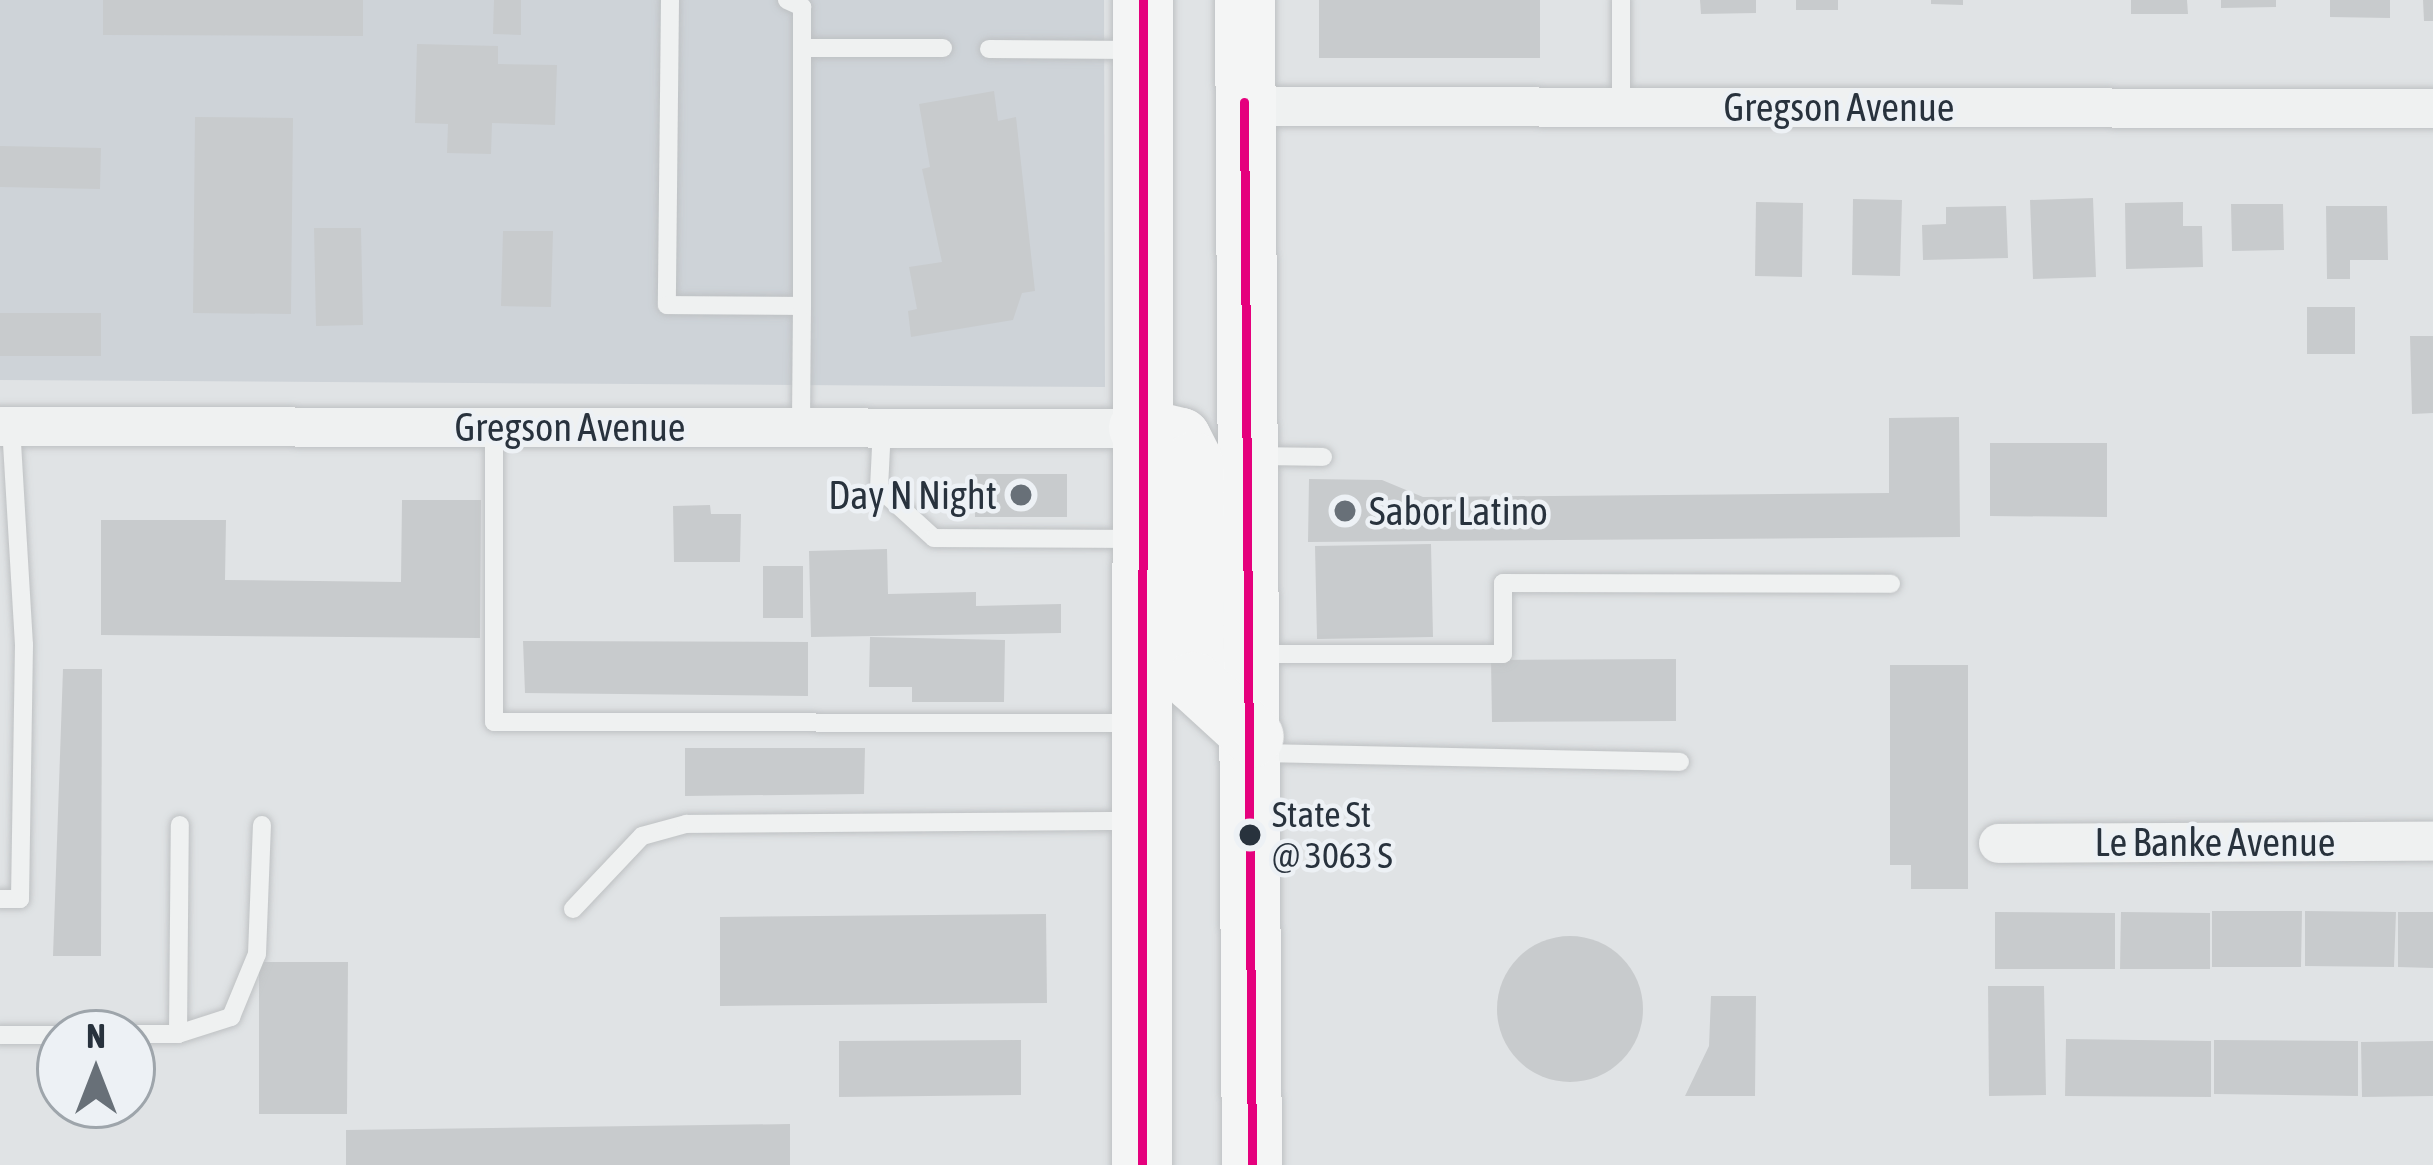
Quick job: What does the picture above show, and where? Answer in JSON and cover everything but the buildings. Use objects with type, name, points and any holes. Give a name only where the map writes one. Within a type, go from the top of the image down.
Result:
[{"type":"main road","points":[[1245,0],[1254,745],[1252,1165]]},
{"type":"main road","points":[[1142,25],[1142,1165]]},
{"type":"main road","points":[[1139,428],[1181,438],[1193,462],[1194,682],[1254,745]]},
{"type":"street","name":"Gregson Avenue","points":[[1244,106],[2433,108]]},
{"type":"street","name":"Gregson Avenue","points":[[6,426],[1139,428]]},
{"type":"street","name":"Le Banke Avenue","points":[[1998,843],[2433,841]]},
{"type":"lane","points":[[670,0],[667,305],[802,306]]},
{"type":"lane","points":[[787,0],[802,8],[801,427]]},
{"type":"lane","points":[[1621,0],[1621,106]]},
{"type":"lane","points":[[989,49],[1142,25]]},
{"type":"lane","points":[[802,48],[943,48]]},
{"type":"lane","points":[[0,898],[20,899],[25,645],[6,426]]},
{"type":"lane","points":[[494,427],[494,722],[1144,723]]},
{"type":"lane","points":[[882,427],[879,488],[934,538],[1144,538]]},
{"type":"lane","points":[[1249,456],[1323,457]]},
{"type":"lane","points":[[1252,654],[1503,654],[1503,583],[1891,584]]},
{"type":"lane","points":[[1254,745],[1680,762]]},
{"type":"lane","points":[[573,909],[642,836],[686,824],[1144,821]]},
{"type":"lane","points":[[178,1034],[180,825]]},
{"type":"lane","points":[[156,1034],[178,1034],[231,1017],[257,954],[262,825]]},
{"type":"lane","points":[[0,1035],[36,1035]]},
{"type":"shaded area","points":[[0,0],[1104,0],[1105,387],[0,380]]},
{"type":"transit line","points":[[1142,1165],[1143,0]]},
{"type":"transit line","points":[[1244,102],[1252,1165]]},
{"type":"place","name":"Day N Night","points":[[1021,495]]},
{"type":"place","name":"Sabor Latino","points":[[1345,511]]},
{"type":"place","name":"State St @ 3063 S","points":[[1250,835]]}]
